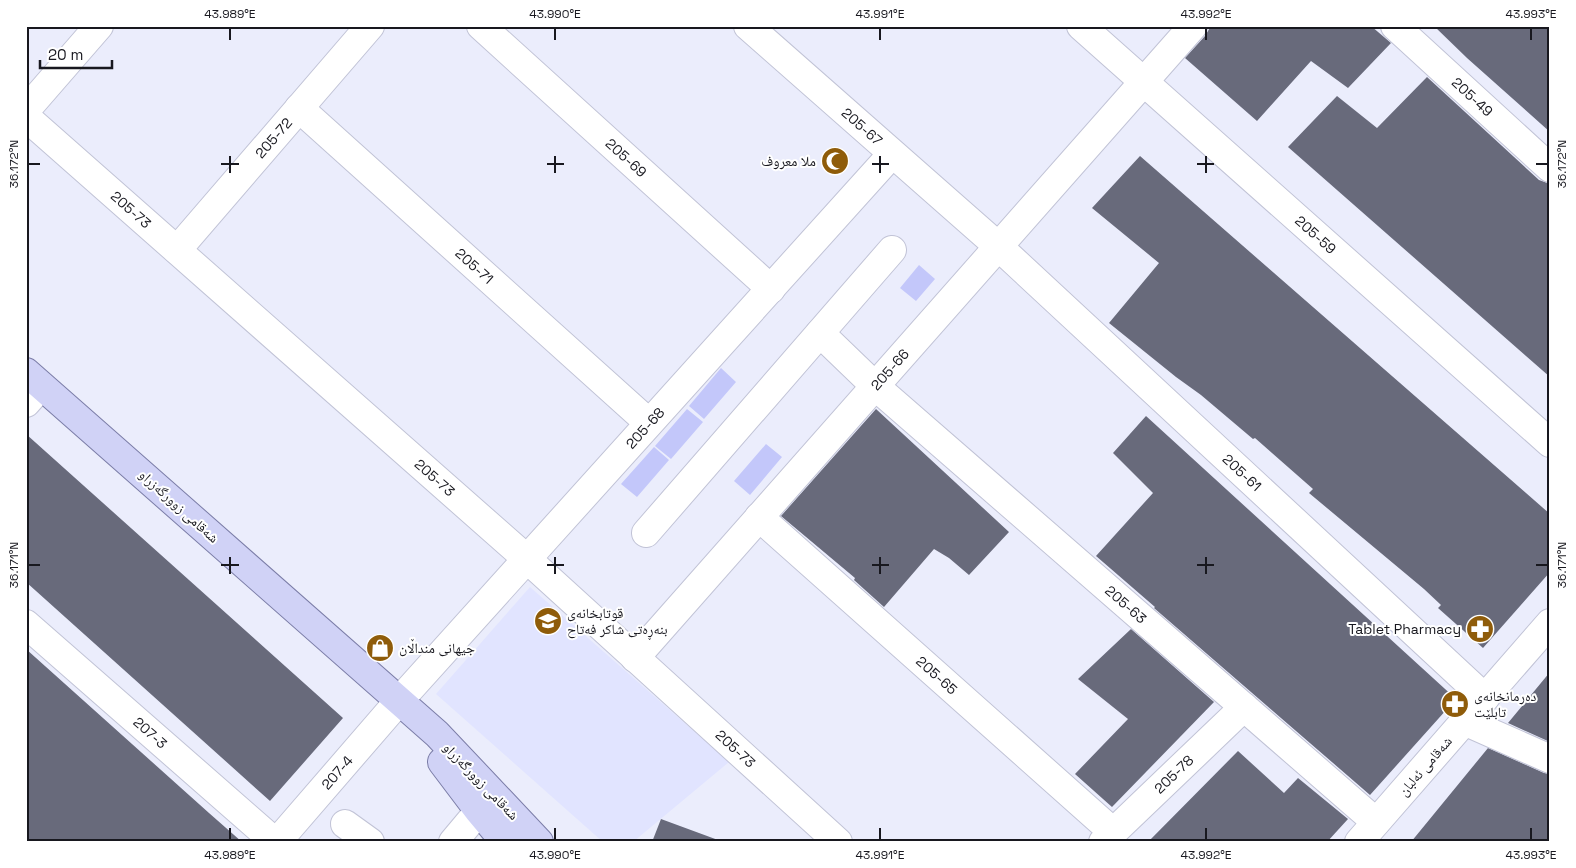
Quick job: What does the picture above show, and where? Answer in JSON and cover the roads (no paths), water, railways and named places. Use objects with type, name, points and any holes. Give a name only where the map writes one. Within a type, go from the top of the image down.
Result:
[{"type":"main road","name":"شەقامی زوورگەزراو","points":[[31,387],[154,484],[398,702],[437,734],[539,842]]},
{"type":"main road","name":"شەقامی زوورگەزراو","points":[[398,702],[479,812],[505,842]]},
{"type":"street","points":[[26,110],[99,26]]},
{"type":"street","name":"205-72","points":[[177,250],[370,26]]},
{"type":"street","name":"205-69","points":[[481,26],[771,289]]},
{"type":"street","name":"205-67","points":[[748,26],[999,247]]},
{"type":"street","name":"205-59","points":[[1082,26],[1550,443]]},
{"type":"street","name":"205-66","points":[[635,658],[1193,26]]},
{"type":"street","name":"205-49","points":[[1395,26],[1550,168]]},
{"type":"street","name":"205-71","points":[[300,108],[649,423]]},
{"type":"street","name":"205-73","points":[[26,118],[527,559],[838,842]]},
{"type":"street","name":"205-68","points":[[398,702],[892,154]]},
{"type":"street","name":"205-61","points":[[999,247],[1485,698]]},
{"type":"street","points":[[646,533],[892,250]]},
{"type":"street","name":"205-63","points":[[820,334],[875,386],[1244,707],[1368,832]]},
{"type":"street","name":"205-65","points":[[759,517],[1108,837]]},
{"type":"street","name":"207-3","points":[[26,624],[276,842]]},
{"type":"street","name":"شەقامی ئەلبان","points":[[1368,832],[1550,624]]},
{"type":"street","name":"207-4","points":[[276,842],[398,702]]},
{"type":"street","name":"205-78","points":[[1108,837],[1244,707]]},
{"type":"street","points":[[1464,721],[1550,759]]},
{"type":"street","points":[[453,842],[479,812]]},
{"type":"street","points":[[345,824],[370,842]]},
{"type":"place","name":"ملا معروف","points":[[835,161]]},
{"type":"place","name":"قوتابخانەی بنەڕەتی شاكر فەتاح","points":[[548,621]]},
{"type":"place","name":"Tablet Pharmacy","points":[[1480,629]]},
{"type":"place","name":"جیهانی منداڵان","points":[[380,648]]},
{"type":"place","name":"دەرمانخانەی تابلێت","points":[[1455,704]]}]
